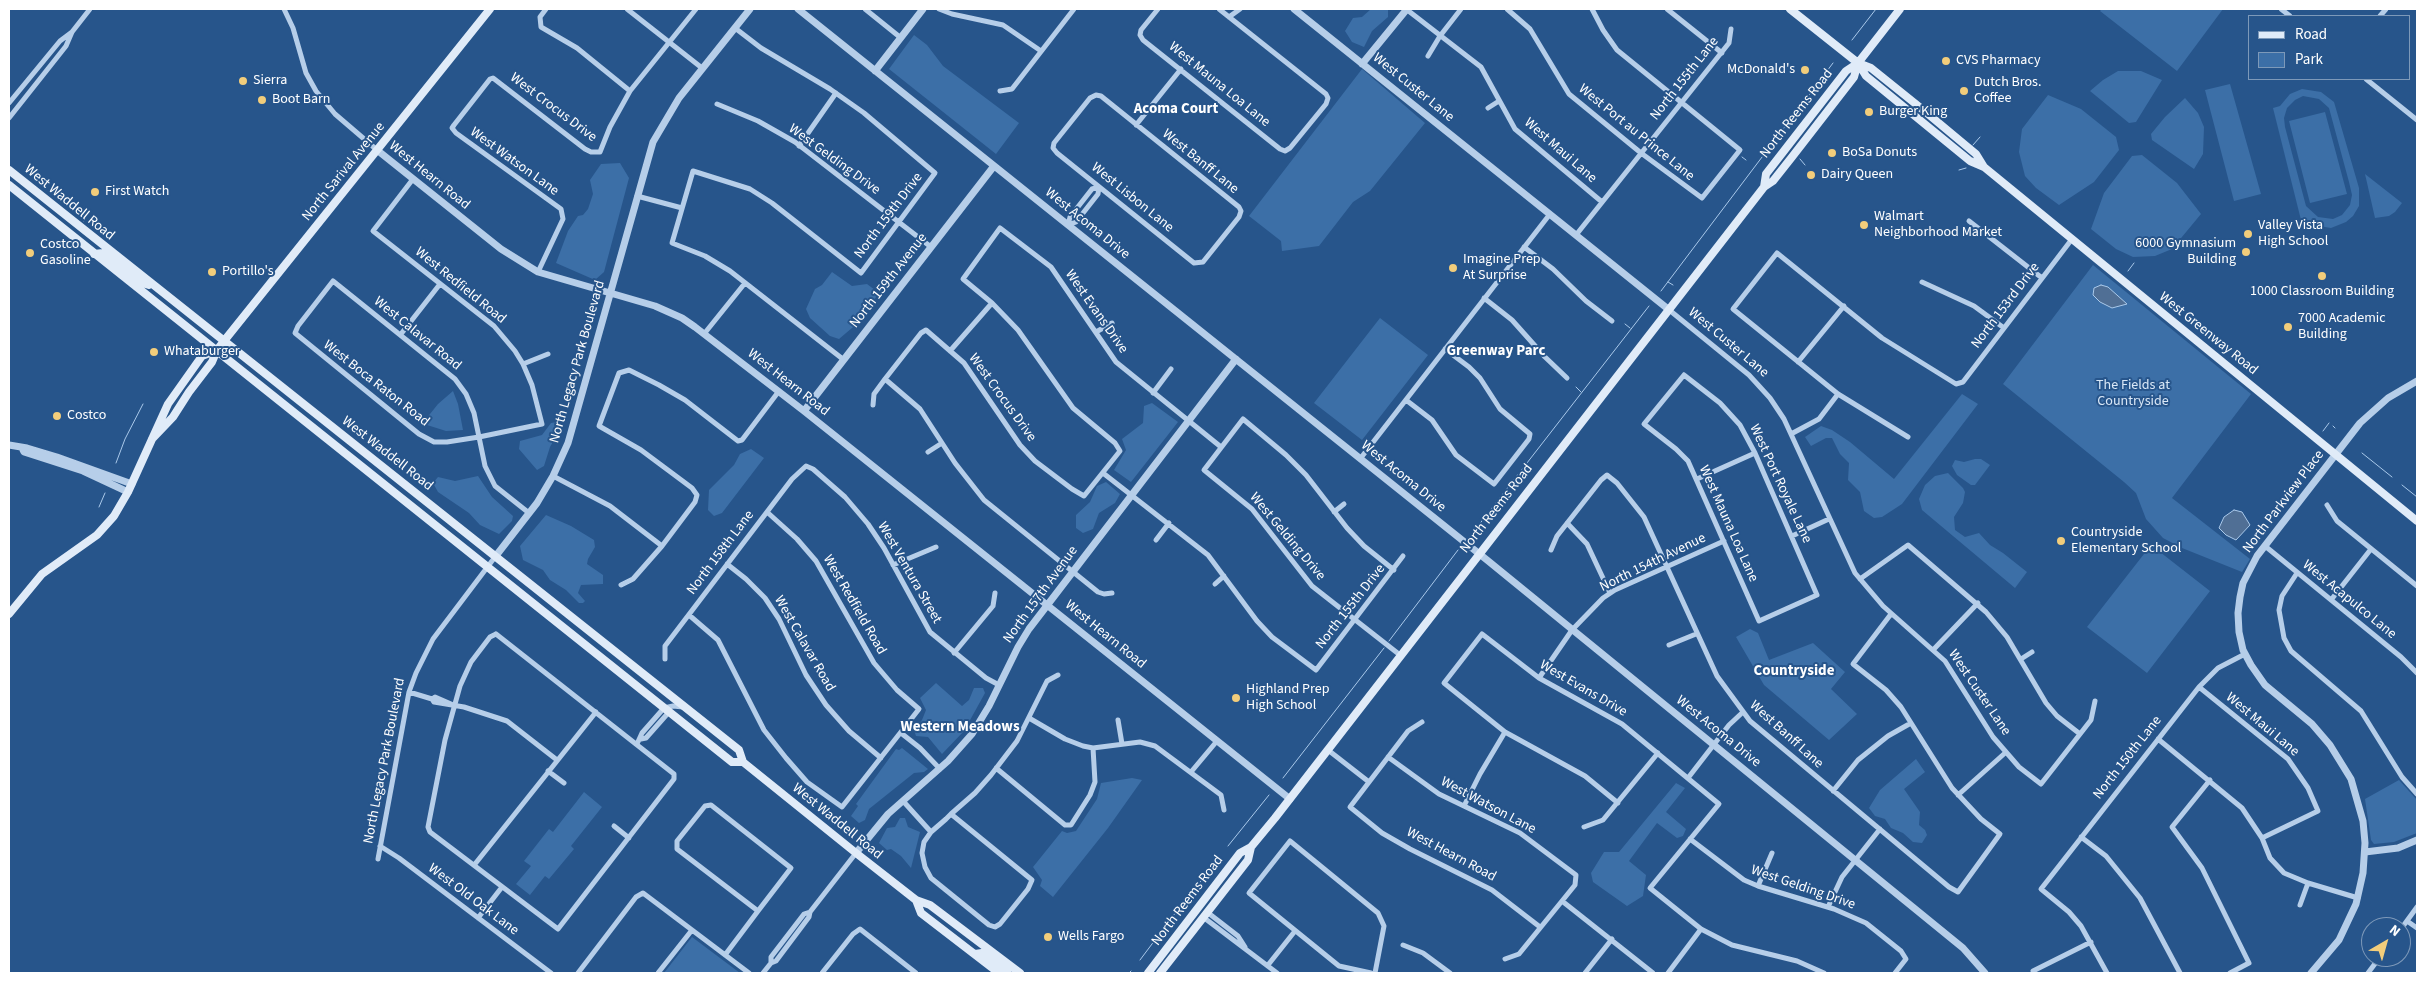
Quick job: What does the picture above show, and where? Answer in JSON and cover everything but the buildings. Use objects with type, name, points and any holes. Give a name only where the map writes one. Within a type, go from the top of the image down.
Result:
[{"type":"main road","name":"North Sarival Avenue","points":[[9,614],[42,574],[58,560],[97,535],[114,516],[132,484],[159,419],[178,388],[202,356],[217,350],[490,9]]},
{"type":"main road","name":"West Greenway Road","points":[[1790,9],[1858,63],[1866,76],[1970,161],[1984,166],[2417,521]]},
{"type":"main road","name":"North Reems Road","points":[[1160,973],[1248,860],[1251,848],[1400,655],[1668,309],[1854,77],[1858,63],[1900,9]]},
{"type":"main road","name":"West Waddell Road","points":[[9,170],[738,750],[743,762],[856,853],[916,900],[930,905],[1020,973]]},
{"type":"main road","name":"West Waddell Road","points":[[9,185],[732,762],[743,762]]},
{"type":"main road","points":[[94,254],[103,253],[140,282],[160,290]]},
{"type":"main road","name":"North Reems Road","points":[[1148,973],[1240,853],[1251,848]]},
{"type":"main road","name":"West Waddell Road","points":[[916,900],[920,913],[999,973]]},
{"type":"main road","points":[[975,954],[982,953],[1005,970],[1012,967]]},
{"type":"street","points":[[9,118],[66,46],[72,32],[90,9]]},
{"type":"street","name":"West Hearn Road","points":[[284,9],[293,28],[306,73],[316,91],[335,114],[501,249],[538,272],[662,309],[682,318],[804,411],[1290,799]]},
{"type":"street","points":[[546,9],[539,21],[541,27],[577,48],[630,91],[696,9]]},
{"type":"street","points":[[626,9],[702,68]]},
{"type":"street","name":"North Legacy Park Boulevard","points":[[378,859],[409,692],[423,655],[433,639],[529,514],[553,476],[574,426],[649,154],[661,126],[679,98],[750,9]]},
{"type":"street","name":"West Acoma Drive","points":[[798,9],[1479,554],[1967,952],[1985,973]]},
{"type":"street","points":[[865,9],[901,38]]},
{"type":"street","points":[[875,71],[923,9]]},
{"type":"street","points":[[939,9],[1003,26],[1042,51]]},
{"type":"street","points":[[1000,91],[1012,89],[1074,9]]},
{"type":"street","name":"West Mauna Loa Lane","points":[[1158,9],[1141,30],[1140,35],[1143,40],[1280,149],[1285,151],[1290,148],[1326,104],[1328,98],[1326,94],[1229,17]]},
{"type":"street","points":[[1219,9],[1229,17]]},
{"type":"street","points":[[1229,17],[1232,9]]},
{"type":"street","points":[[1229,17],[1240,9]]},
{"type":"street","name":"West Custer Lane","points":[[1294,9],[1750,375],[1770,398],[1791,434],[1851,567],[1891,614],[1934,649],[1955,675],[1993,738],[2005,753],[2041,784],[2080,734]]},
{"type":"street","points":[[1362,64],[1406,9]]},
{"type":"street","name":"West Maui Lane","points":[[1406,9],[1481,67],[1515,129],[1602,202]]},
{"type":"street","points":[[1428,56],[1440,36],[1461,9]]},
{"type":"street","name":"West Port au Prince Lane","points":[[1507,9],[1530,29],[1569,94],[1641,153],[1702,198],[1740,150],[1682,102]]},
{"type":"street","points":[[1592,9],[1603,30],[1617,50],[1682,102]]},
{"type":"street","points":[[1666,9],[1722,52]]},
{"type":"street","points":[[734,28],[761,48],[836,93],[800,146]]},
{"type":"street","name":"North 155th Lane","points":[[1576,235],[1729,43],[1731,29]]},
{"type":"street","points":[[9,103],[60,41],[72,32]]},
{"type":"street","points":[[1136,125],[1181,69]]},
{"type":"street","name":"West Crocus Drive","points":[[493,78],[591,152],[600,152],[610,127],[630,91]]},
{"type":"street","name":"West Watson Lane","points":[[493,78],[452,128],[456,133],[561,209],[563,219],[538,272]]},
{"type":"street","points":[[2367,80],[2417,120]]},
{"type":"street","name":"North 159th Drive","points":[[682,208],[694,171],[750,190],[772,203],[860,273],[936,173],[836,93]]},
{"type":"street","name":"West Banff Lane","points":[[1053,148],[1054,143],[1090,98],[1096,95],[1101,96],[1239,207],[1241,211],[1203,262],[1199,264]]},
{"type":"street","points":[[1488,108],[1499,100]]},
{"type":"street","name":"West Gelding Drive","points":[[716,104],[758,121],[800,146],[931,247]]},
{"type":"street","name":"West Lisbon Lane","points":[[1053,148],[1194,263],[1199,264]]},
{"type":"street","name":"North 159th Avenue","points":[[804,411],[994,166]]},
{"type":"street","name":"West Redfield Road","points":[[413,179],[373,231],[494,326],[515,351],[522,364],[532,385],[542,424],[479,437]]},
{"type":"street","points":[[1068,225],[1070,218],[1092,189],[1099,186]]},
{"type":"street","points":[[1068,225],[1076,222],[1098,194],[1099,186]]},
{"type":"street","points":[[637,196],[682,208],[672,243],[704,256],[744,283],[844,360]]},
{"type":"street","points":[[1084,200],[1090,204]]},
{"type":"street","points":[[1360,459],[1550,214]]},
{"type":"street","points":[[1969,221],[2042,278]]},
{"type":"street","name":"West Evans Drive","points":[[992,303],[963,279],[1000,228],[1050,267],[1116,362],[1221,447]]},
{"type":"street","name":"North 153rd Drive","points":[[1844,306],[1882,338],[1956,384],[1963,382],[2072,239]]},
{"type":"street","points":[[1524,247],[1553,269],[1586,301],[1612,321]]},
{"type":"street","points":[[1798,362],[1844,306],[1777,253],[1734,309],[1798,362],[1838,394],[1908,437]]},
{"type":"street","name":"West Boca Raton Road","points":[[333,281],[298,326],[295,333],[419,434],[434,442],[479,437]]},
{"type":"street","name":"West Calavar Road","points":[[333,281],[402,334],[455,379],[466,394],[471,407],[485,466],[496,486],[529,514]]},
{"type":"street","points":[[1922,282],[1974,306],[2004,328]]},
{"type":"street","points":[[704,334],[744,283]]},
{"type":"street","points":[[402,334],[440,284]]},
{"type":"street","points":[[1484,298],[1512,320],[1545,358],[1567,378]]},
{"type":"street","points":[[950,350],[992,303],[1018,330],[1073,408],[1115,443],[1120,451],[1103,473],[1208,555],[1224,576],[1215,584]]},
{"type":"street","points":[[1096,332],[1112,323]]},
{"type":"street","name":"West Crocus Drive","points":[[885,379],[921,333],[926,330],[964,363],[1020,445],[1035,461],[1084,496],[1103,473]]},
{"type":"street","points":[[1406,400],[1432,420],[1456,455],[1494,484],[1529,439],[1530,434],[1500,409],[1480,378],[1445,349]]},
{"type":"street","points":[[522,364],[548,354]]},
{"type":"street","name":"North 157th Avenue","points":[[763,973],[771,963],[771,957],[804,914],[810,912],[877,826],[940,769],[972,734],[1018,647],[1047,604],[1236,360]]},
{"type":"street","points":[[1153,393],[1171,369]]},
{"type":"street","points":[[621,585],[633,579],[662,546],[695,502],[697,495],[692,488],[641,450],[599,426],[619,373],[629,370],[659,385],[685,400],[738,441],[742,440],[779,392]]},
{"type":"street","name":"West Port Royale Lane","points":[[1644,424],[1684,375],[1733,416],[1755,453],[1817,595],[1759,621]]},
{"type":"street","points":[[873,405],[874,394],[885,379],[916,404],[984,500],[1098,592],[1104,594],[1112,593]]},
{"type":"street","name":"North Parkview Place","points":[[2311,973],[2339,940],[2358,898],[2365,852],[2363,821],[2351,779],[2338,756],[2312,724],[2265,685],[2245,654],[2238,623],[2240,596],[2250,568],[2336,454],[2374,409],[2397,392],[2417,381]]},
{"type":"street","points":[[1791,434],[1819,419],[1838,394]]},
{"type":"street","points":[[1221,447],[1243,419],[1286,455],[1306,476],[1364,546],[1394,570]]},
{"type":"street","name":"West Mauna Loa Lane","points":[[1644,424],[1682,455],[1697,479],[1759,621]]},
{"type":"street","points":[[928,452],[942,443]]},
{"type":"street","points":[[9,445],[57,457],[132,484]]},
{"type":"street","name":"West Gelding Drive","points":[[1221,447],[1204,470],[1252,509],[1312,586],[1400,655]]},
{"type":"street","points":[[22,448],[24,452],[83,471],[128,492]]},
{"type":"street","points":[[1697,479],[1755,453]]},
{"type":"street","name":"North 158th Lane","points":[[665,659],[665,646],[792,479],[806,466]]},
{"type":"street","name":"West Ventura Street","points":[[806,466],[813,469],[845,497],[868,524],[893,565],[922,622],[930,632],[986,678],[999,685]]},
{"type":"street","name":"West Banff Lane","points":[[1567,523],[1607,475],[1617,483],[1638,508],[1717,676],[1750,721],[1832,791],[1949,887],[1958,892],[2000,834],[1958,795]]},
{"type":"street","points":[[553,476],[610,506],[662,546]]},
{"type":"street","points":[[1334,512],[1344,504]]},
{"type":"street","points":[[2328,505],[2337,521],[2417,586]]},
{"type":"street","name":"West Redfield Road","points":[[767,512],[797,539],[816,561],[874,663],[897,690],[919,710],[901,733]]},
{"type":"street","points":[[1792,536],[1829,519]]},
{"type":"street","points":[[1551,550],[1567,523],[1587,544],[1610,594]]},
{"type":"street","points":[[1156,540],[1169,524]]},
{"type":"street","name":"North 154th Avenue","points":[[1538,678],[1572,630],[1593,606],[1610,594],[1724,541]]},
{"type":"street","points":[[1860,579],[1908,545],[1978,603],[2007,637],[2046,703],[2057,716],[2080,734],[2090,720],[2095,701]]},
{"type":"street","name":"West Acapulco Lane","points":[[2265,546],[2401,657],[2417,674]]},
{"type":"street","points":[[893,565],[936,547]]},
{"type":"street","points":[[2331,600],[2371,549]]},
{"type":"street","name":"North 155th Drive","points":[[1224,576],[1262,626],[1316,670],[1403,556]]},
{"type":"street","name":"West Calavar Road","points":[[727,564],[765,598],[780,619],[806,675],[826,705],[849,731],[881,758]]},
{"type":"street","points":[[2297,573],[2282,596],[2279,610],[2280,624],[2287,644],[2291,650],[2360,711],[2402,777],[2417,794]]},
{"type":"street","points":[[954,653],[993,606],[995,592]]},
{"type":"street","points":[[1934,649],[1978,603]]},
{"type":"street","points":[[1891,614],[1853,664],[1886,690],[1901,707],[1938,769],[1958,795],[2005,753]]},
{"type":"street","points":[[689,615],[718,640],[764,730],[786,758],[807,782],[842,807],[901,733],[920,748],[940,769]]},
{"type":"street","points":[[496,634],[596,712],[672,771],[675,777],[561,928],[558,928],[430,832],[428,827],[453,705],[471,662],[490,637],[496,634]]},
{"type":"street","name":"West Evans Drive","points":[[1505,732],[1444,683],[1482,634],[1538,678],[1622,724],[1719,804],[1690,839]]},
{"type":"street","points":[[1669,645],[1696,634]]},
{"type":"street","points":[[2021,659],[2032,652]]},
{"type":"street","name":"North 150th Lane","points":[[2091,942],[2069,912],[2041,889],[2199,687],[2218,668],[2245,654]]},
{"type":"street","points":[[951,814],[1032,880],[1028,889],[1000,924],[995,927],[989,925],[932,878],[925,867],[922,853],[924,842],[931,832],[951,814],[975,793],[996,768],[1017,741],[1048,681],[1058,676]]},
{"type":"street","name":"West Maui Lane","points":[[2199,687],[2288,759],[2308,788],[2318,811],[2262,838]]},
{"type":"street","points":[[409,692],[432,699],[435,697],[442,702],[507,721],[557,760]]},
{"type":"street","points":[[637,744],[642,733],[666,710],[673,706],[684,707]]},
{"type":"street","points":[[475,864],[596,712]]},
{"type":"street","points":[[1688,778],[1743,712]]},
{"type":"street","points":[[1029,718],[1065,739],[1093,748],[1148,743],[1168,754],[1221,795],[1224,810]]},
{"type":"street","points":[[1118,720],[1122,744]]},
{"type":"street","points":[[1328,750],[1369,782],[1408,731],[1422,722]]},
{"type":"street","points":[[1832,791],[1858,760],[1888,736],[1911,723]]},
{"type":"street","points":[[1464,806],[1480,774],[1505,732],[1585,776],[1618,802]]},
{"type":"street","points":[[2158,739],[2242,808],[2262,838],[2270,858],[2284,873],[2308,883],[2358,898]]},
{"type":"street","points":[[1191,772],[1216,741]]},
{"type":"street","points":[[996,768],[1065,825],[1071,825],[1090,795],[1095,782],[1093,748]]},
{"type":"street","points":[[1584,827],[1603,820],[1658,753]]},
{"type":"street","name":"West Watson Lane","points":[[1388,757],[1440,794],[1520,834],[1576,875],[1576,882],[1562,901]]},
{"type":"street","points":[[548,771],[564,783]]},
{"type":"street","points":[[2210,780],[2172,827],[2202,868],[2248,963],[2230,973]]},
{"type":"street","name":"West Hearn Road","points":[[1369,782],[1350,807],[1382,833],[1492,890],[1540,927]]},
{"type":"street","points":[[903,801],[931,832]]},
{"type":"street","points":[[725,955],[791,868],[711,805],[705,806],[677,841],[677,849],[758,911]]},
{"type":"street","points":[[614,826],[629,838]]},
{"type":"street","points":[[1828,907],[1838,882],[1880,829]]},
{"type":"street","points":[[2080,837],[2106,856],[2140,898],[2180,973]]},
{"type":"street","points":[[1690,839],[1650,888],[1701,929],[1732,944],[1797,962],[1824,973]]},
{"type":"street","name":"West Gelding Drive","points":[[1690,839],[1744,880],[1828,907],[1866,923],[1902,951],[1906,959],[1896,973]]},
{"type":"street","points":[[2365,852],[2398,848],[2417,840]]},
{"type":"street","points":[[1370,973],[1339,966],[1249,894],[1290,841],[1378,913],[1384,926],[1375,973]]},
{"type":"street","name":"West Old Oak Lane","points":[[380,846],[399,858],[551,973]]},
{"type":"street","points":[[1758,886],[1772,853]]},
{"type":"street","points":[[2300,904],[2308,883]]},
{"type":"street","points":[[478,918],[502,887]]},
{"type":"street","points":[[578,973],[636,897],[643,893],[749,973]]},
{"type":"street","points":[[1505,959],[1519,954],[1562,901],[1654,973]]},
{"type":"street","points":[[1205,914],[1234,942],[1245,947],[1277,973]]},
{"type":"street","points":[[822,973],[853,934],[860,929],[916,973]]},
{"type":"street","points":[[1668,973],[1701,929]]},
{"type":"street","points":[[658,973],[692,930]]},
{"type":"street","points":[[1268,965],[1295,931]]},
{"type":"street","points":[[1584,973],[1612,939]]},
{"type":"street","points":[[2034,972],[2091,942],[2107,973]]},
{"type":"street","points":[[1403,945],[1423,954],[1450,973]]},
{"type":"green space","points":[[1371,9],[1388,9],[1388,17],[1372,31],[1364,47],[1352,42],[1345,31],[1353,18],[1362,17]]},
{"type":"green space","points":[[2102,9],[2223,9],[2177,71],[2100,11]]},
{"type":"green space","points":[[914,35],[927,45],[943,66],[1019,123],[996,154],[889,69]]},
{"type":"green space","points":[[1362,69],[1425,123],[1370,191],[1353,202],[1319,246],[1282,251],[1281,241],[1249,216]]},
{"type":"green space","points":[[2118,71],[2141,71],[2162,80],[2136,122],[2129,123],[2090,91]]},
{"type":"green space","points":[[2230,84],[2261,194],[2234,201],[2205,90]]},
{"type":"green space","points":[[2302,89],[2321,92],[2334,102],[2359,188],[2359,206],[2353,216],[2346,222],[2331,228],[2310,222],[2302,224],[2273,108],[2280,106],[2290,94]],"holes":[[[2303,96],[2319,99],[2329,108],[2352,195],[2350,205],[2342,215],[2333,219],[2318,217],[2306,206],[2285,127],[2284,118],[2287,108],[2295,100]]]},
{"type":"green space","points":[[2048,95],[2081,109],[2116,137],[2119,150],[2094,182],[2059,205],[2036,188],[2025,176],[2019,152],[2022,129]]},
{"type":"green space","points":[[2185,98],[2198,113],[2204,127],[2203,154],[2194,169],[2152,140],[2151,134]]},
{"type":"green space","points":[[2325,112],[2347,194],[2310,203],[2289,121]]},
{"type":"green space","points":[[2142,155],[2177,183],[2201,214],[2172,249],[2155,256],[2133,257],[2116,249],[2091,229],[2104,193],[2132,156]]},
{"type":"green space","points":[[620,163],[629,178],[604,272],[595,280],[556,263],[568,231],[578,216],[583,215],[588,209],[593,194],[590,180],[601,164]]},
{"type":"green space","points":[[2365,174],[2402,203],[2395,212],[2389,216],[2375,218]]},
{"type":"green space","name":"The Fields at Countryside","points":[[2093,265],[2251,394],[2172,498],[2250,559],[2242,572],[2182,548],[2163,538],[2146,519],[2136,493],[2003,384]]},
{"type":"green space","points":[[832,272],[852,286],[867,284],[875,290],[876,297],[859,322],[839,339],[830,336],[810,318],[806,309],[815,289],[822,285]]},
{"type":"green space","points":[[1380,318],[1428,355],[1362,440],[1314,403]]},
{"type":"green space","points":[[453,391],[458,404],[463,430],[446,431],[427,425],[426,419],[438,404]]},
{"type":"green space","points":[[1962,394],[1978,404],[1902,504],[1882,517],[1874,518],[1864,511],[1860,492],[1848,480],[1849,463],[1840,454],[1832,438],[1826,438],[1811,446],[1805,437],[1821,426],[1832,430],[1850,442],[1894,479]]},
{"type":"green space","points":[[1152,403],[1178,422],[1131,482],[1114,470],[1126,450],[1122,439],[1143,423],[1144,406]]},
{"type":"green space","points":[[557,422],[561,427],[550,447],[544,466],[537,470],[519,449],[520,441],[542,435],[551,423]]},
{"type":"green space","points":[[751,449],[764,458],[722,513],[714,516],[708,510],[709,490],[734,465],[740,454]]},
{"type":"green space","points":[[1981,459],[1990,465],[1975,485],[1971,485],[1957,475],[1952,466],[1955,460],[1964,462]]},
{"type":"green space","points":[[1948,473],[1965,492],[1963,503],[1954,517],[1955,530],[1965,537],[1979,533],[1990,545],[2027,572],[2015,588],[1922,510],[1919,499],[1925,485],[1935,476]]},
{"type":"green space","points":[[478,476],[492,497],[513,516],[512,521],[499,534],[480,525],[469,513],[438,492],[433,483],[438,477],[455,481]]},
{"type":"green space","points":[[1106,482],[1120,494],[1115,503],[1099,513],[1093,529],[1083,533],[1076,528],[1076,515],[1090,502],[1097,486]]},
{"type":"green space","points":[[546,515],[571,526],[594,540],[595,547],[587,564],[603,575],[603,584],[581,585],[578,593],[585,601],[583,603],[579,603],[566,590],[550,580],[543,570],[523,560],[520,546]]},
{"type":"green space","points":[[2151,545],[2210,591],[2147,673],[2087,627]]},
{"type":"green space","points":[[1750,629],[1758,633],[1769,660],[1813,643],[1845,672],[1831,689],[1857,714],[1829,740],[1764,685],[1736,637]]},
{"type":"green space","points":[[936,683],[962,706],[969,700],[974,688],[983,688],[985,693],[964,731],[942,754],[928,737],[916,736],[914,730],[922,720],[926,710],[920,698]]},
{"type":"green space","points":[[902,748],[928,769],[924,772],[914,773],[869,809],[865,820],[859,823],[851,816],[858,806],[856,804],[896,749]]},
{"type":"green space","points":[[1916,759],[1925,772],[1904,789],[1920,812],[1919,825],[1925,830],[1927,835],[1922,843],[1913,842],[1903,833],[1891,828],[1885,819],[1875,816],[1869,808],[1880,790]]},
{"type":"green space","points":[[1132,778],[1142,780],[1108,828],[1053,897],[1040,886],[1042,880],[1033,867],[1062,831],[1067,833],[1076,831],[1097,799],[1101,783]]},
{"type":"green space","points":[[2399,780],[2417,800],[2417,833],[2394,842],[2374,844],[2371,840],[2365,799]]},
{"type":"green space","points":[[1676,783],[1685,788],[1666,812],[1686,829],[1683,836],[1677,838],[1657,823],[1629,861],[1646,875],[1643,896],[1627,906],[1593,882],[1591,873],[1604,852],[1619,852]]},
{"type":"green space","points":[[584,792],[602,807],[571,846],[574,849],[549,879],[545,876],[530,895],[516,884],[531,866],[524,861],[549,829],[553,832]]},
{"type":"green space","points":[[900,818],[905,818],[908,827],[920,832],[911,868],[901,856],[891,849],[887,850],[879,843],[887,828],[895,827]]},
{"type":"green space","points":[[692,937],[740,973],[664,973]]},
{"type":"shaded area","points":[[2101,285],[2108,287],[2127,304],[2112,308],[2100,302],[2093,295],[2094,288]]},
{"type":"shaded area","points":[[2234,510],[2242,512],[2250,525],[2236,540],[2226,535],[2219,528],[2224,517]]},
{"type":"waterway","points":[[1852,40],[1876,9]]},
{"type":"waterway","points":[[1661,291],[1833,63]]},
{"type":"waterway","points":[[1973,145],[1980,137]]},
{"type":"waterway","points":[[1742,157],[1746,160]]},
{"type":"waterway","points":[[1800,159],[1805,165]]},
{"type":"waterway","points":[[1959,170],[1966,168]]},
{"type":"waterway","points":[[84,221],[90,212]]},
{"type":"waterway","points":[[2128,271],[2134,263]]},
{"type":"waterway","points":[[1668,282],[1673,285]]},
{"type":"waterway","points":[[1471,535],[1649,306]]},
{"type":"waterway","points":[[1625,324],[1630,328]]},
{"type":"waterway","points":[[1576,387],[1581,392]]},
{"type":"waterway","points":[[116,463],[125,439],[143,404]]},
{"type":"waterway","points":[[2323,431],[2329,423]]},
{"type":"waterway","points":[[2362,453],[2392,477]]},
{"type":"waterway","points":[[2402,485],[2417,497]]},
{"type":"waterway","points":[[99,507],[105,493]]},
{"type":"waterway","points":[[1389,641],[1458,550]]},
{"type":"waterway","points":[[1283,778],[1384,648]]},
{"type":"waterway","points":[[1228,846],[1269,795]]},
{"type":"waterway","points":[[1194,890],[1219,857]]},
{"type":"waterway","points":[[1140,960],[1179,908]]},
{"type":"place","name":"CVS Pharmacy","points":[[1946,61]]},
{"type":"place","name":"McDonald's","points":[[1805,70]]},
{"type":"place","name":"Sierra","points":[[243,81]]},
{"type":"place","name":"Dutch Bros. Coffee","points":[[1964,91]]},
{"type":"place","name":"Boot Barn","points":[[262,100]]},
{"type":"place","name":"Burger King","points":[[1869,112]]},
{"type":"place","name":"BoSa Donuts","points":[[1832,153]]},
{"type":"place","name":"Dairy Queen","points":[[1811,175]]},
{"type":"place","name":"First Watch","points":[[95,192]]},
{"type":"place","name":"Walmart Neighborhood Market","points":[[1864,225]]},
{"type":"place","name":"Valley Vista High School","points":[[2248,234]]},
{"type":"place","name":"6000 Gymnasium Building","points":[[2246,252]]},
{"type":"place","name":"Costco Gasoline","points":[[30,253]]},
{"type":"place","name":"Imagine Prep At Surprise","points":[[1453,268]]},
{"type":"place","name":"Portillo's","points":[[212,272]]},
{"type":"place","name":"1000 Classroom Building","points":[[2322,276]]},
{"type":"place","name":"7000 Academic Building","points":[[2288,327]]},
{"type":"place","name":"Whataburger","points":[[154,352]]},
{"type":"place","name":"Costco","points":[[57,416]]},
{"type":"place","name":"Countryside Elementary School","points":[[2061,541]]},
{"type":"place","name":"Highland Prep High School","points":[[1236,698]]},
{"type":"place","name":"Wells Fargo","points":[[1048,937]]},
{"type":"district","name":"Acoma Court","points":[[1176,110]]},
{"type":"district","name":"Greenway Parc","points":[[1496,352]]},
{"type":"district","name":"Countryside","points":[[1794,672]]},
{"type":"district","name":"Western Meadows","points":[[960,728]]}]
